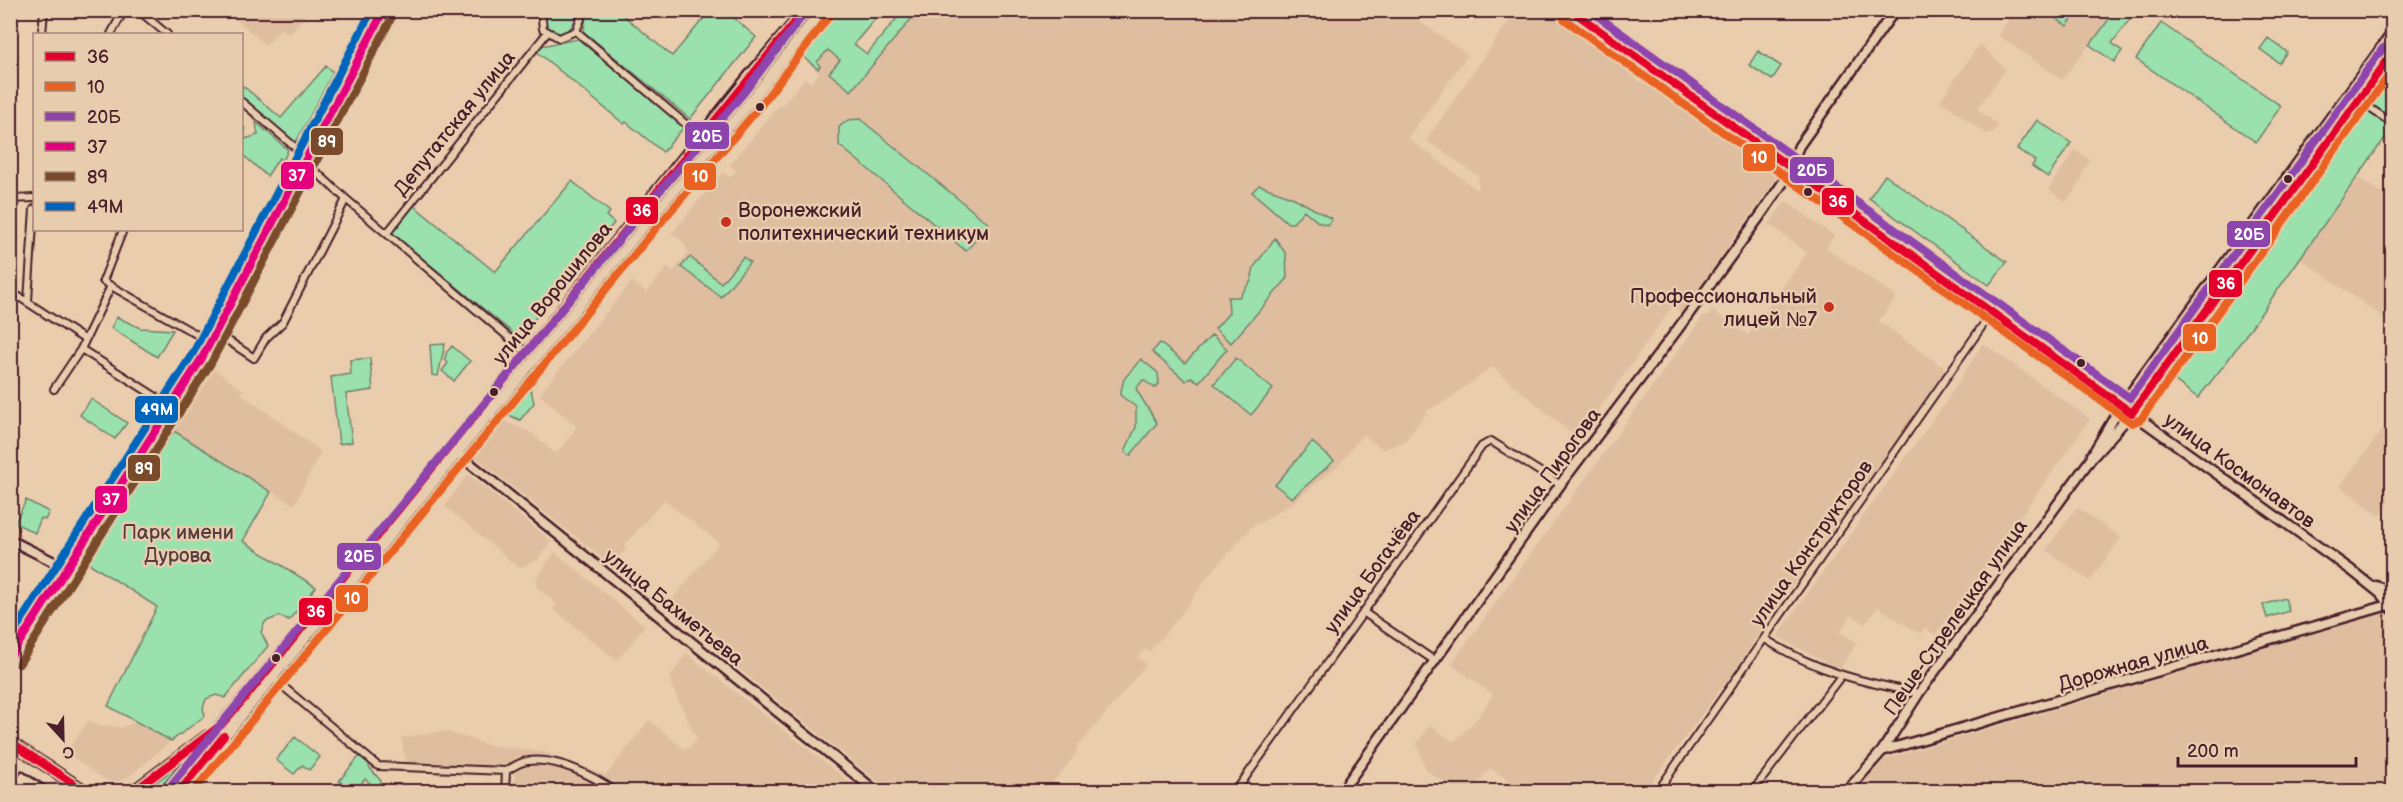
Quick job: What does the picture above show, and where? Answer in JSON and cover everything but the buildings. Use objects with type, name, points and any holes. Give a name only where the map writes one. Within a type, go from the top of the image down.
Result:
[{"type":"main road","name":"улица Ворошилова","points":[[179,792],[454,451],[526,352],[732,96],[805,10]]},
{"type":"main road","name":"улица Ворошилова","points":[[166,792],[746,107],[821,10]]},
{"type":"main road","points":[[732,96],[746,107]]},
{"type":"main road","points":[[132,792],[221,725]]},
{"type":"main road","points":[[10,742],[87,792]]},
{"type":"main road","points":[[10,756],[64,792]]},
{"type":"street","points":[[10,12],[16,10]]},
{"type":"street","points":[[42,33],[44,10]]},
{"type":"street","points":[[112,33],[124,10]]},
{"type":"street","points":[[138,10],[166,33]]},
{"type":"street","points":[[10,658],[172,407],[210,342],[384,10]]},
{"type":"street","points":[[541,10],[540,23],[547,33],[559,38],[576,31],[581,19],[580,10]]},
{"type":"street","name":"улица Космонавтов","points":[[1569,10],[2368,582],[2392,606]]},
{"type":"street","name":"улица Пирогова","points":[[1345,790],[1561,485],[1768,204],[1789,169],[1799,146],[1896,10]]},
{"type":"street","points":[[576,31],[701,137]]},
{"type":"street","name":"Депутатская улица","points":[[387,233],[547,33]]},
{"type":"street","name":"Пеше-Стрелецкая улица","points":[[2090,460],[2121,406],[2392,33]]},
{"type":"street","name":"Пеше-Стрелецкая улица","points":[[1846,792],[1882,751],[1919,693],[2090,460],[2132,413],[2392,54]]},
{"type":"street","points":[[2359,101],[2392,123]]},
{"type":"street","points":[[243,103],[296,148],[305,162],[346,199],[526,352]]},
{"type":"street","points":[[10,199],[33,198]]},
{"type":"street","points":[[215,332],[254,358],[266,338],[283,322],[346,199]]},
{"type":"street","points":[[27,301],[33,222]]},
{"type":"street","points":[[123,231],[103,281],[210,342]]},
{"type":"street","points":[[54,389],[81,349],[111,286]]},
{"type":"street","points":[[10,291],[84,339]]},
{"type":"street","name":"улица Конструкторов","points":[[1657,792],[1992,312]]},
{"type":"street","points":[[81,349],[172,407]]},
{"type":"street","name":"улица Богачёва","points":[[1235,792],[1482,446],[1491,441],[1561,485]]},
{"type":"street","name":"улица Бахметьева","points":[[454,451],[877,792]]},
{"type":"street","points":[[10,540],[68,569]]},
{"type":"street","points":[[2368,582],[2392,592]]},
{"type":"street","name":"Дорожная улица","points":[[1882,751],[2392,606]]},
{"type":"street","points":[[1363,612],[1435,661]]},
{"type":"street","points":[[1765,639],[1802,660],[1842,676],[1919,693]]},
{"type":"street","points":[[1752,792],[1842,676]]},
{"type":"street","points":[[273,678],[378,766],[506,771],[526,760],[549,761],[595,779],[617,792]]},
{"type":"street","points":[[10,779],[21,762]]},
{"type":"street","points":[[505,792],[506,771]]},
{"type":"shaded area","points":[[226,11],[300,11],[306,15],[289,34],[281,28],[266,45]]},
{"type":"shaded area","points":[[903,11],[1405,11],[1468,55],[1408,138],[1478,190],[1478,176],[1426,140],[1516,11],[1545,11],[1555,18],[1558,15],[1631,69],[1629,73],[1640,82],[1648,71],[1778,165],[1780,174],[1681,313],[1672,307],[1578,439],[1492,367],[1443,403],[1430,408],[1405,441],[1383,450],[1363,434],[1339,465],[1295,501],[1259,524],[1255,523],[1209,575],[1182,613],[1149,652],[1145,649],[1138,657],[1146,665],[1075,750],[1077,753],[1055,780],[1043,791],[889,791],[717,651],[722,639],[702,623],[693,629],[665,608],[719,543],[664,500],[624,546],[627,548],[616,560],[629,572],[625,576],[470,453],[497,418],[532,433],[556,454],[577,427],[540,395],[550,381],[632,281],[646,292],[668,267],[674,271],[688,252],[684,243],[672,233],[723,172],[730,177],[734,173],[736,170],[730,165],[778,106],[782,105],[805,78],[811,83],[819,73],[816,70],[820,66],[817,63],[828,50],[854,44],[867,54]]},
{"type":"shaded area","points":[[2007,11],[2115,11],[2062,80],[1998,35],[2009,19],[2004,15]]},
{"type":"shaded area","points":[[1980,44],[2006,69],[1977,109],[1998,125],[1995,131],[1987,134],[1940,100]]},
{"type":"shaded area","points":[[2075,150],[2090,160],[2082,173],[2082,179],[2066,202],[2048,189]]},
{"type":"shaded area","points":[[2359,178],[2392,199],[2392,310],[2385,319],[2300,258]]},
{"type":"shaded area","points":[[1786,201],[1834,236],[1826,248],[1897,297],[1879,321],[1947,370],[1765,624],[1735,670],[1645,791],[1524,791],[1490,768],[1472,791],[1457,791],[1426,770],[1417,743],[1430,725],[1454,742],[1478,717],[1493,695],[1451,664],[1704,315],[1708,317],[1712,310],[1748,335],[1807,253],[1769,224]]},
{"type":"shaded area","points":[[1983,343],[2090,419],[2005,538],[2006,540],[1935,635],[1925,628],[1921,633],[1914,631],[1878,607],[1865,624],[1852,615],[1840,632],[1857,643],[1839,670],[1777,636],[1947,400]]},
{"type":"shaded area","points":[[215,370],[243,390],[241,394],[321,451],[294,505],[174,431]]},
{"type":"shaded area","points":[[2392,417],[2392,498],[2380,516],[2340,486]]},
{"type":"shaded area","points":[[468,474],[551,541],[538,560],[519,568],[445,506]]},
{"type":"shaded area","points":[[2077,507],[2121,538],[2090,581],[2046,550]]},
{"type":"shaded area","points":[[555,552],[645,626],[617,661],[553,609],[557,604],[537,587],[537,577]]},
{"type":"shaded area","points":[[2386,612],[2392,633],[2392,791],[1856,791],[1885,759]]},
{"type":"shaded area","points":[[686,653],[861,791],[513,791],[515,774],[406,764],[401,738],[444,731],[489,745],[544,752],[606,775],[649,720],[684,749],[688,748],[697,740],[671,685],[671,676]]},
{"type":"shaded area","points":[[89,720],[102,727],[108,725],[120,728],[137,722],[171,741],[130,776],[117,782],[105,780],[66,753]]},
{"type":"green space","points":[[547,11],[576,11],[573,24],[568,30],[555,35],[544,26]]},
{"type":"green space","points":[[586,11],[618,11],[672,56],[710,11],[726,11],[756,37],[690,119],[584,32]]},
{"type":"green space","points":[[835,11],[882,11],[854,44],[867,54],[903,11],[918,11],[851,91],[829,73],[840,60],[828,50],[817,62],[820,66],[818,69],[802,56]]},
{"type":"green space","points":[[2046,11],[2078,11],[2067,26]]},
{"type":"green space","points":[[2115,11],[2136,11],[2112,43],[2122,51],[2114,62],[2090,45]]},
{"type":"green space","points":[[2161,23],[2281,106],[2256,142],[2136,59]]},
{"type":"green space","points":[[2268,38],[2287,52],[2279,63],[2260,49]]},
{"type":"green space","points":[[578,39],[684,127],[663,152],[626,122],[624,124],[536,51],[541,46]]},
{"type":"green space","points":[[1758,51],[1781,66],[1772,80],[1749,65]]},
{"type":"green space","points":[[326,66],[333,72],[295,144],[243,100],[243,86],[281,118]]},
{"type":"green space","points":[[2392,71],[2392,128],[2228,360],[2198,398],[2170,377]]},
{"type":"green space","points":[[860,119],[989,224],[966,251],[839,145],[839,127],[848,120]]},
{"type":"green space","points":[[2037,120],[2071,143],[2048,177],[2032,166],[2035,161],[2017,149]]},
{"type":"green space","points":[[256,122],[288,150],[283,161],[279,158],[267,176],[243,155],[243,126],[245,139],[258,135]]},
{"type":"green space","points":[[1885,175],[2007,262],[1989,285],[1869,198]]},
{"type":"green space","points":[[572,181],[610,212],[606,216],[614,223],[519,338],[390,232],[413,205],[495,272]]},
{"type":"green space","points":[[1259,185],[1294,198],[1332,219],[1327,225],[1318,222],[1304,210],[1293,223],[1288,223],[1252,192]]},
{"type":"green space","points":[[1275,238],[1286,254],[1287,279],[1231,343],[1215,329],[1229,313],[1228,297],[1239,297],[1251,281],[1254,267]]},
{"type":"green space","points":[[690,257],[721,283],[743,257],[750,262],[721,297],[681,267]]},
{"type":"green space","points":[[117,317],[140,328],[173,330],[157,357],[111,328]]},
{"type":"green space","points":[[1212,335],[1227,349],[1199,382],[1191,377],[1186,381],[1152,352],[1160,343],[1185,363]]},
{"type":"green space","points":[[445,344],[438,376],[432,375],[430,345]]},
{"type":"green space","points":[[452,346],[470,361],[454,381],[442,371],[448,363],[445,360],[446,353]]},
{"type":"green space","points":[[370,358],[373,390],[346,394],[352,442],[339,444],[331,377],[351,374],[350,360]]},
{"type":"green space","points":[[1236,358],[1273,389],[1251,415],[1214,384]]},
{"type":"green space","points":[[1141,359],[1158,373],[1159,384],[1155,388],[1143,380],[1136,389],[1157,423],[1130,456],[1125,451],[1136,427],[1136,407],[1120,395],[1124,379]]},
{"type":"green space","points":[[529,380],[534,403],[520,420],[504,413]]},
{"type":"green space","points":[[91,399],[127,423],[115,439],[80,415]]},
{"type":"green space","name":"Парк имени Дурова","points":[[174,431],[271,492],[243,541],[316,587],[289,620],[279,616],[265,622],[261,632],[268,646],[225,698],[216,695],[206,699],[203,708],[205,716],[171,741],[108,706],[157,607],[87,562]]},
{"type":"green space","points":[[1312,442],[1334,461],[1292,498],[1275,485]]},
{"type":"green space","points":[[26,500],[49,512],[45,520],[41,518],[35,533],[15,523]]},
{"type":"green space","points":[[2285,598],[2289,611],[2267,618],[2263,605]]},
{"type":"green space","points":[[295,737],[320,757],[309,770],[302,765],[294,774],[276,760]]},
{"type":"green space","points":[[189,753],[157,791],[139,792]]},
{"type":"green space","points":[[362,753],[370,760],[369,767],[381,781],[377,791],[373,791],[376,788],[365,779],[355,791],[342,792],[346,786],[339,781]]},
{"type":"transit line","name":"49М","points":[[10,638],[193,353],[372,10]]},
{"type":"transit line","name":"37","points":[[10,657],[202,358],[384,10]]},
{"type":"transit line","name":"36","points":[[133,792],[221,725],[250,692],[805,10]]},
{"type":"transit line","name":"20Б","points":[[171,785],[641,213],[742,95],[807,10]]},
{"type":"transit line","name":"36","points":[[1571,10],[2132,413],[2392,54]]},
{"type":"transit line","name":"20Б","points":[[1589,10],[2130,398],[2383,48]]},
{"type":"transit line","name":"89","points":[[19,664],[211,363],[393,15]]},
{"type":"transit line","name":"10","points":[[193,792],[657,227],[758,109],[829,16]]},
{"type":"transit line","name":"10","points":[[1564,19],[2132,423],[2141,419],[2392,71]]},
{"type":"transit line","name":"36","points":[[179,792],[224,736]]},
{"type":"transit line","name":"36","points":[[10,742],[86,792]]},
{"type":"place","name":"Воронежский политехнический техникум","points":[[726,222]]},
{"type":"place","name":"Профессиональный лицей №7","points":[[1829,307]]}]
